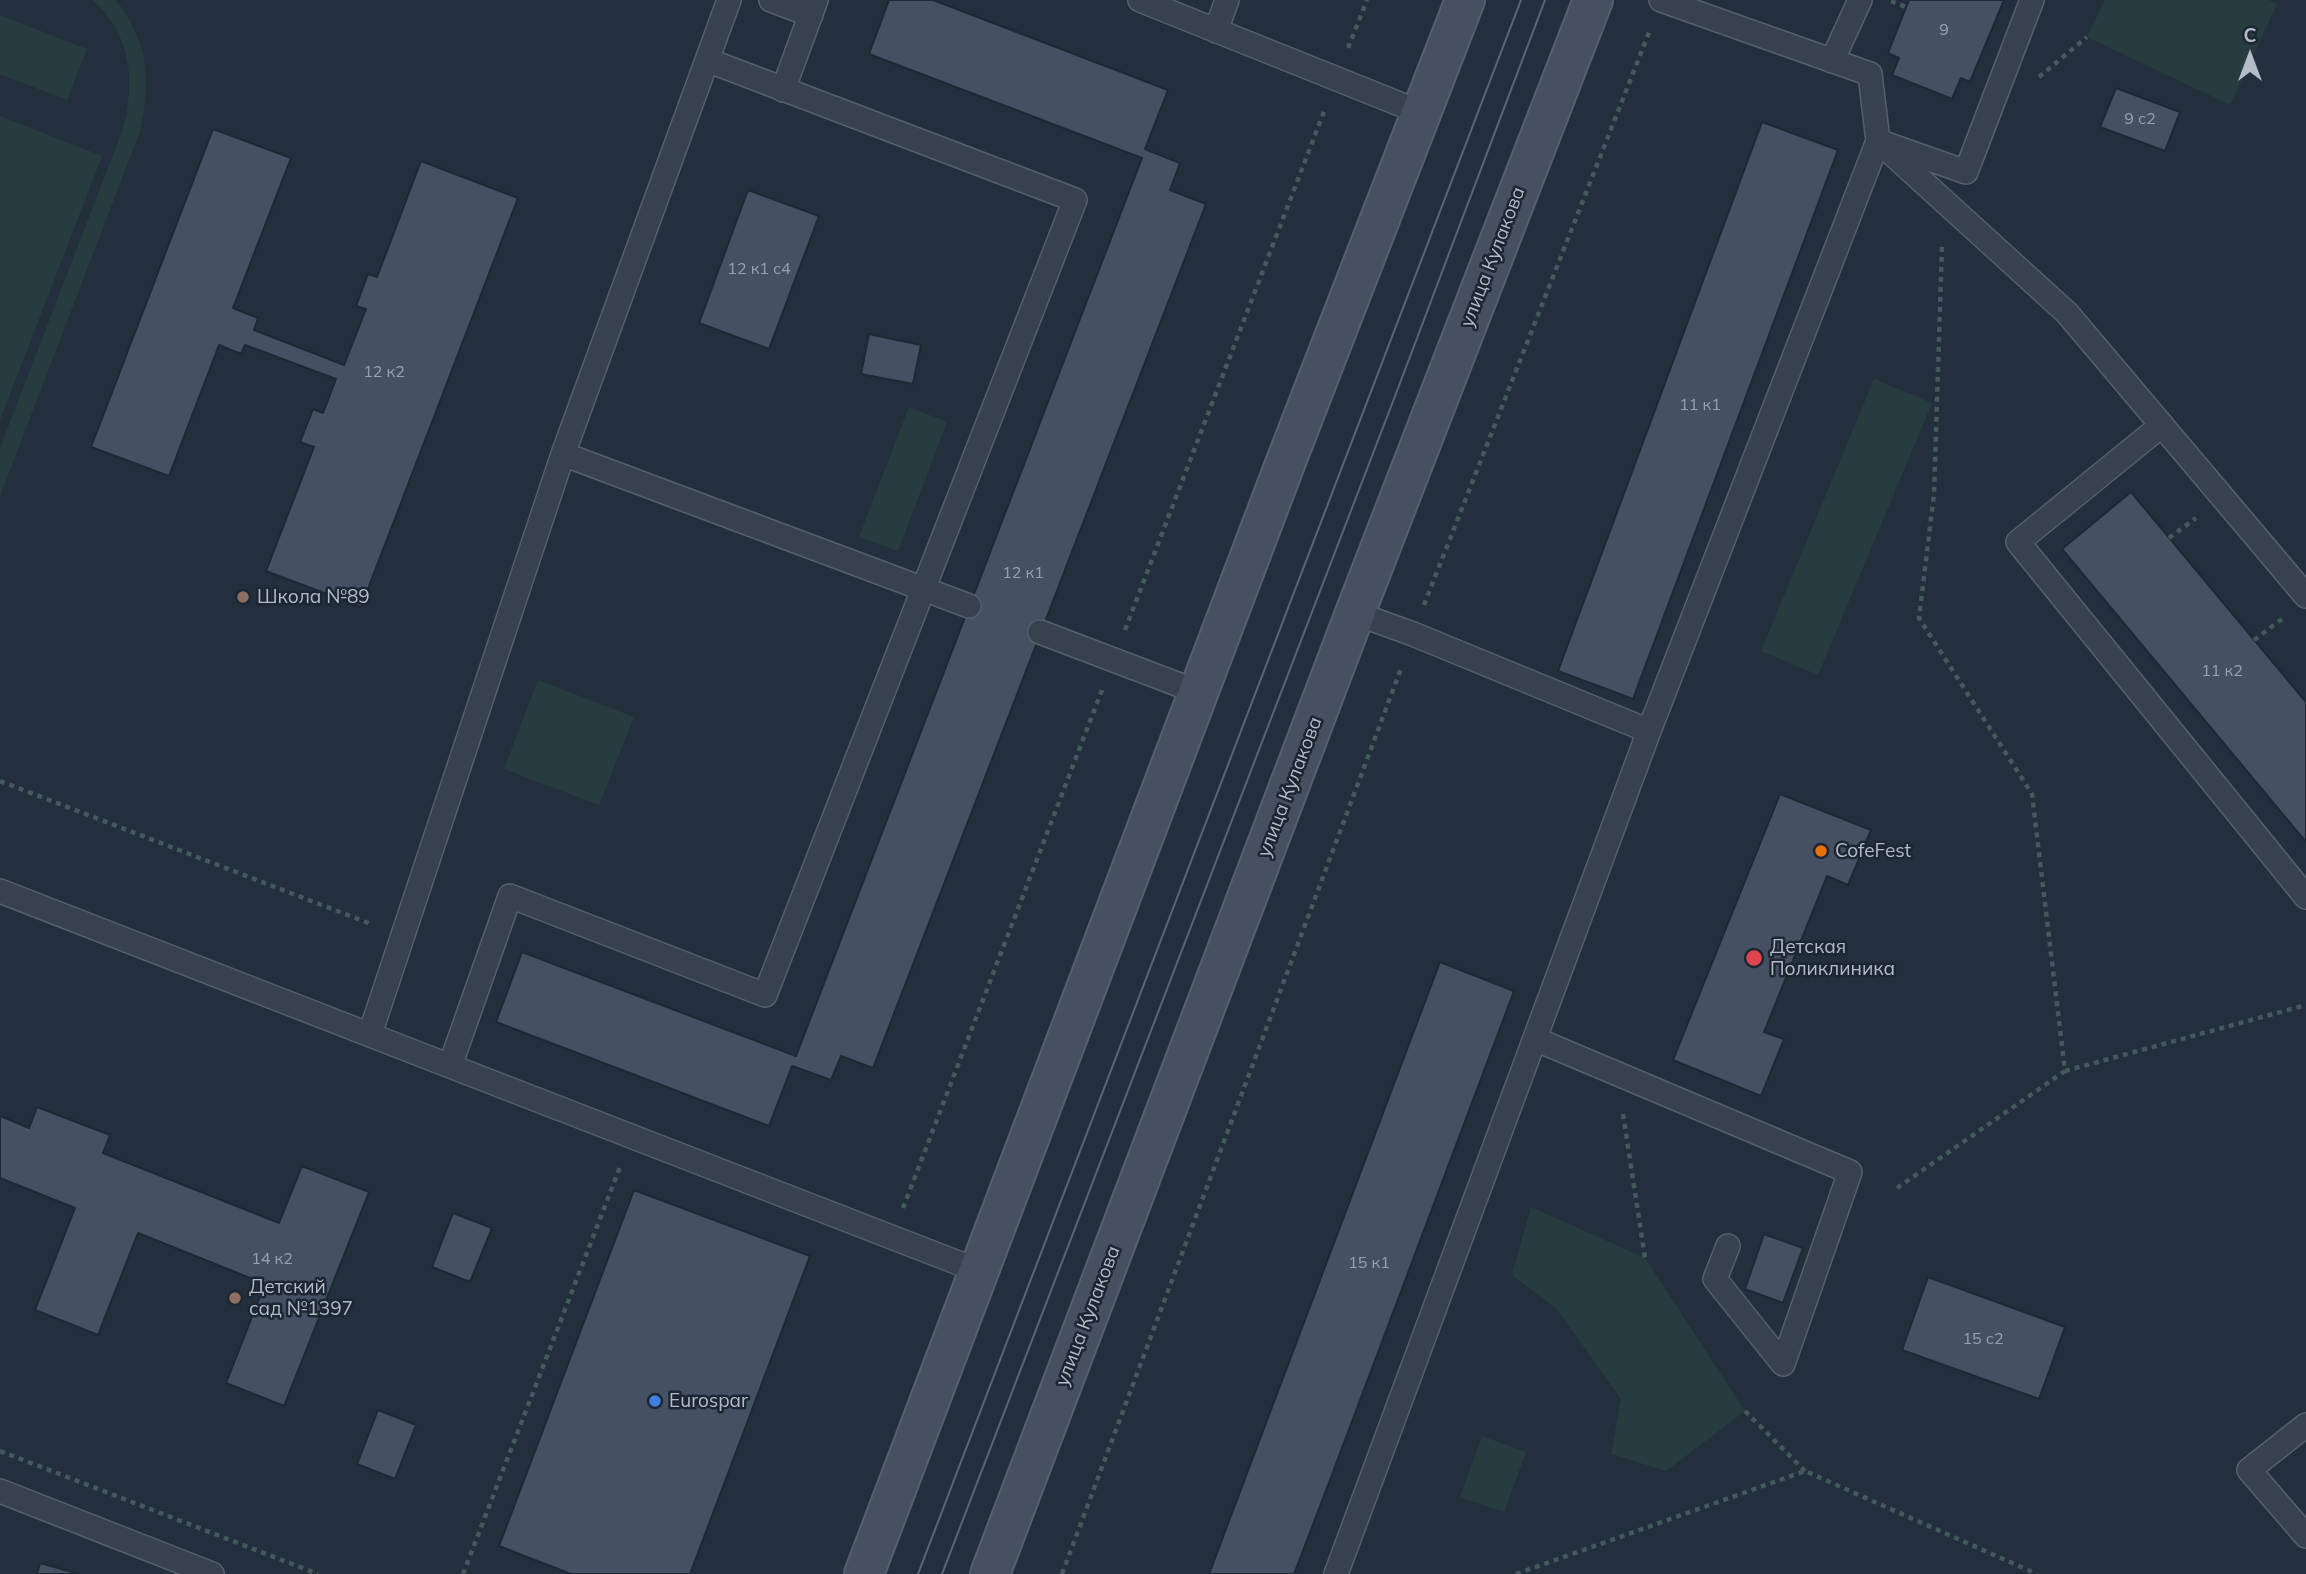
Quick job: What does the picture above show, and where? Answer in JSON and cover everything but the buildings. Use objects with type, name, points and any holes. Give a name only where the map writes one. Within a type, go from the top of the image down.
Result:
[{"type":"main road","points":[[864,1574],[1198,692],[1465,0]]},
{"type":"main road","name":"улица Кулакова","points":[[990,1574],[1593,0]]},
{"type":"lane","points":[[370,1034],[563,454],[729,0]]},
{"type":"lane","points":[[771,0],[813,8],[783,90]]},
{"type":"lane","points":[[1140,0],[1422,113]]},
{"type":"lane","points":[[1216,31],[1227,0]]},
{"type":"lane","points":[[1336,1574],[1649,731],[1878,141],[1870,74],[1662,0]]},
{"type":"lane","points":[[1832,61],[1860,0]]},
{"type":"lane","points":[[1878,141],[1966,172],[2032,0]]},
{"type":"lane","points":[[450,1066],[510,896],[765,995],[1075,200],[707,60]]},
{"type":"lane","points":[[1878,141],[2067,313],[2306,596]]},
{"type":"lane","points":[[2162,425],[2018,542],[2306,897]]},
{"type":"lane","points":[[563,454],[969,606]]},
{"type":"lane","points":[[1356,613],[1649,731]]},
{"type":"lane","points":[[1040,632],[1198,692]]},
{"type":"lane","points":[[0,891],[979,1271]]},
{"type":"lane","points":[[1535,1039],[1850,1172],[1783,1364],[1715,1279],[1728,1246]]},
{"type":"lane","points":[[2306,1425],[2249,1470],[2306,1536]]},
{"type":"lane","points":[[0,1491],[212,1574]]},
{"type":"path","points":[[891,1238],[1367,0]]},
{"type":"path","points":[[1062,1574],[1413,634],[1662,0]]},
{"type":"path","points":[[1889,0],[1906,8]]},
{"type":"path","points":[[1944,200],[1934,494],[1919,618],[2032,794],[2065,1071]]},
{"type":"path","points":[[0,781],[402,936]]},
{"type":"path","points":[[1897,1188],[2065,1071],[2306,1005]]},
{"type":"path","points":[[1618,1073],[1645,1258]]},
{"type":"path","points":[[463,1574],[632,1137]]},
{"type":"path","points":[[1745,1411],[1805,1471],[2037,1574]]},
{"type":"path","points":[[0,1451],[318,1574]]},
{"type":"path","points":[[1516,1574],[1805,1471]]},
{"type":"green space","points":[[92,0],[116,0],[135,32],[145,64],[146,97],[143,115],[139,134],[0,496],[0,448],[123,129],[127,112],[129,77],[123,43],[105,13]]},
{"type":"green space","points":[[2105,0],[2269,0],[2277,4],[2230,105],[2087,37]]},
{"type":"green space","points":[[0,15],[87,49],[67,100],[0,74]]},
{"type":"green space","points":[[0,116],[102,156],[0,420]]},
{"type":"green space","points":[[1874,379],[1932,403],[1818,675],[1761,651]]},
{"type":"green space","points":[[909,407],[947,422],[898,551],[859,537]]},
{"type":"green space","points":[[538,680],[634,717],[599,805],[504,769]]},
{"type":"green space","points":[[1531,1207],[1645,1258],[1745,1411],[1666,1471],[1611,1454],[1621,1399],[1557,1309],[1512,1275]]},
{"type":"green space","points":[[1482,1436],[1526,1452],[1504,1512],[1460,1497]]},
{"type":"tram line","points":[[918,1574],[1521,0]]},
{"type":"tram line","points":[[942,1574],[1545,0]]},
{"type":"place","name":"Школа №89","points":[[243,597]]},
{"type":"place","name":"CofeFest","points":[[1821,851]]},
{"type":"place","name":"Детская Поликлиника","points":[[1754,958]]},
{"type":"place","name":"Детский сад №1397","points":[[235,1298]]},
{"type":"place","name":"Eurospar","points":[[655,1401]]}]
